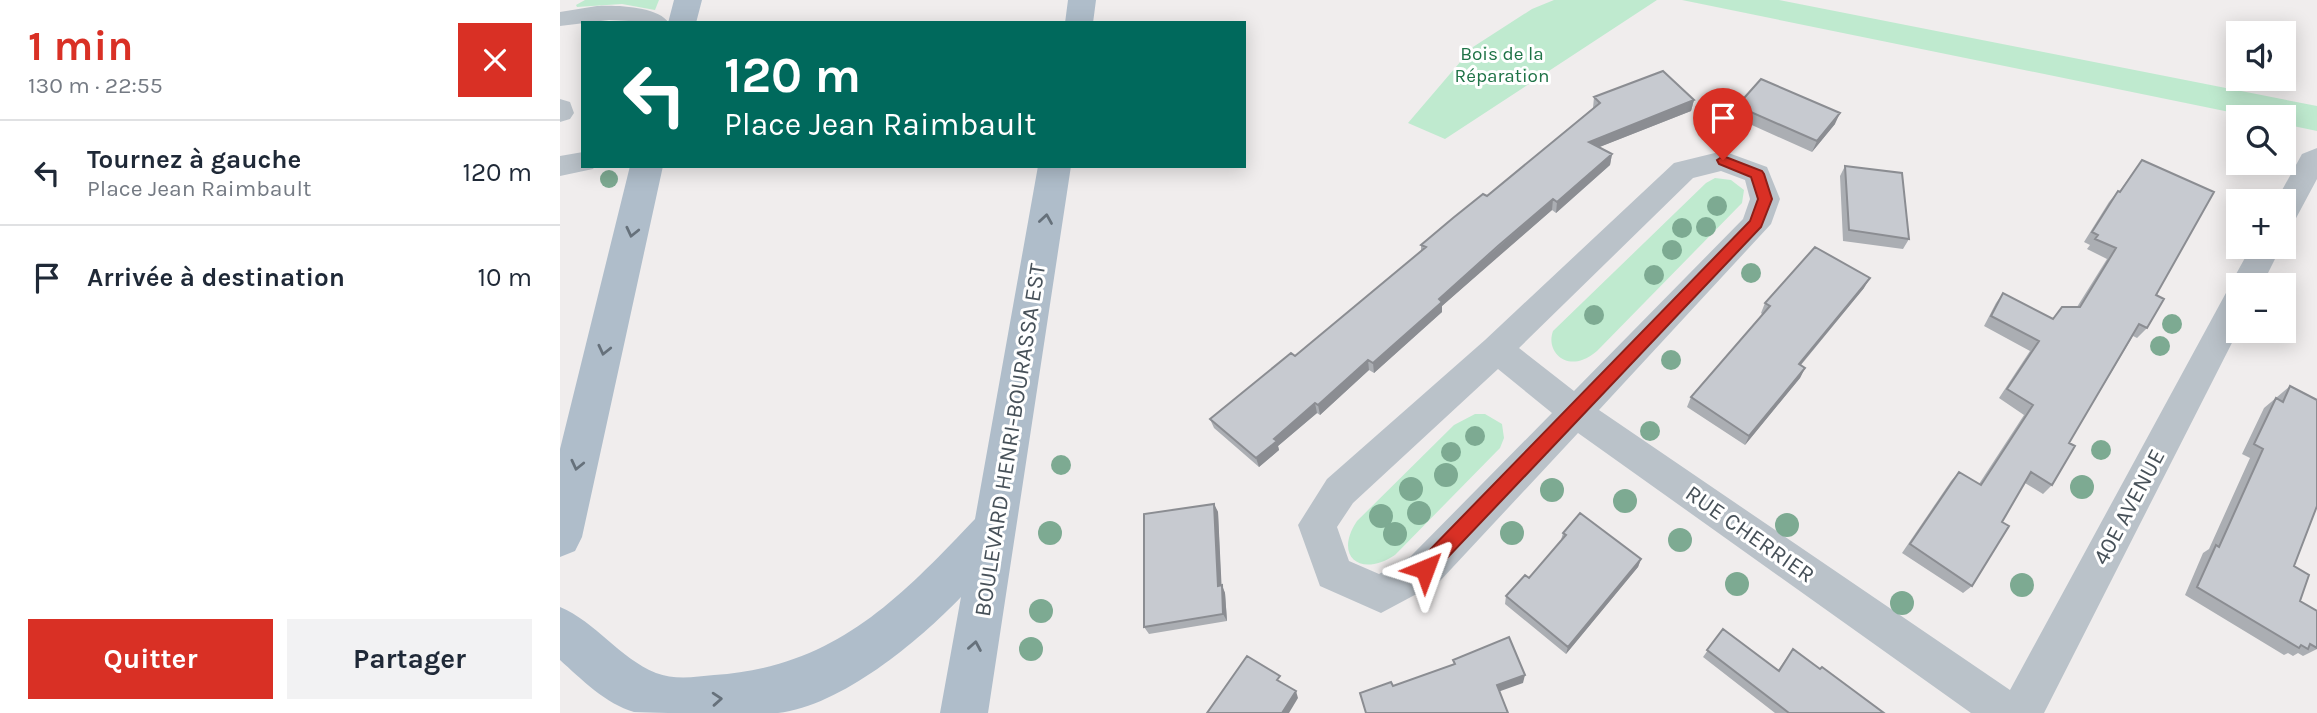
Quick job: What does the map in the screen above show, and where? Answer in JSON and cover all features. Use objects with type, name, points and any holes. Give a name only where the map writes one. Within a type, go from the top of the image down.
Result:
[{"type":"main road","points":[[683,21],[688,0]]},
{"type":"main road","points":[[1079,21],[1082,0]]},
{"type":"main road","points":[[560,537],[648,168]]},
{"type":"main road","name":"BOULEVARD HENRI-BOURASSA EST","points":[[964,713],[1055,168]]},
{"type":"main road","points":[[560,630],[638,690],[657,697],[680,701],[774,692],[836,668],[888,636],[936,592],[995,528]]},
{"type":"street","points":[[560,5],[569,0]]},
{"type":"street","points":[[560,19],[617,12],[651,21]]},
{"type":"street","points":[[2296,191],[2312,161],[2317,158]]},
{"type":"street","points":[[1723,160],[1757,174],[1765,199],[1756,223],[1576,413],[1425,569],[1381,594],[1334,573],[1317,525],[1340,491],[1497,349],[1684,170],[1723,160]]},
{"type":"street","points":[[560,166],[581,162]]},
{"type":"street","name":"40E AVENUE","points":[[2021,713],[2226,323]]},
{"type":"street","name":"RUE CHERRIER","points":[[1497,349],[1576,413],[2007,713]]},
{"type":"green space","points":[[585,0],[659,0],[655,10],[622,4],[577,7],[576,5]]},
{"type":"green space","name":"Bois de la Réparation","points":[[1554,0],[1657,0],[1445,139],[1408,123],[1473,47],[1532,9]]},
{"type":"green space","points":[[1682,0],[1779,0],[2226,88],[2226,91],[2241,91],[2317,106],[2317,131],[2296,127],[2296,105],[2226,105],[2226,111]]},
{"type":"green space","points":[[1715,178],[1731,180],[1744,190],[1742,203],[1597,351],[1575,362],[1558,355],[1552,345],[1553,331],[1706,183]]},
{"type":"green space","points":[[1475,414],[1485,414],[1502,424],[1504,438],[1500,448],[1395,555],[1383,562],[1371,564],[1354,560],[1348,545],[1357,521],[1454,425]]},
{"type":"building","points":[[1663,71],[1694,100],[1589,142],[1612,154],[1557,202],[1553,199],[1439,299],[1442,302],[1373,363],[1368,360],[1318,405],[1315,403],[1256,458],[1210,419],[1291,353],[1295,356],[1426,247],[1421,245],[1453,218],[1483,194],[1487,196],[1600,103],[1594,97]]},
{"type":"building","points":[[1761,79],[1840,113],[1817,141],[1737,106]]},
{"type":"building","points":[[2142,160],[2214,192],[2156,295],[2164,299],[2147,328],[2139,324],[2069,443],[2075,446],[2052,485],[2031,472],[2002,522],[2009,526],[1972,586],[1910,544],[1959,472],[1981,485],[2033,405],[2007,389],[2039,341],[1991,316],[2003,293],[2053,319],[2062,307],[2080,307],[2116,248],[2095,239],[2098,235],[2092,232]]},
{"type":"building","points":[[1845,166],[1902,173],[1909,239],[1849,230]]},
{"type":"building","points":[[1815,247],[1870,278],[1799,364],[1805,368],[1749,436],[1691,397],[1770,306],[1765,303]]},
{"type":"building","points":[[2290,386],[2317,400],[2317,506],[2294,566],[2309,575],[2300,601],[2317,611],[2317,648],[2310,644],[2308,649],[2301,645],[2299,648],[2197,587],[2216,545],[2219,547],[2263,449],[2254,444],[2276,398],[2283,402]]},
{"type":"building","points":[[1214,504],[1218,586],[1222,585],[1223,614],[1144,627],[1144,514]]},
{"type":"building","points":[[1580,513],[1641,559],[1568,647],[1506,596],[1525,575],[1529,578],[1566,535],[1563,533]]},
{"type":"building","points":[[1723,629],[1779,671],[1793,649],[1884,713],[1789,713],[1707,650]]},
{"type":"building","points":[[1509,637],[1525,675],[1497,685],[1508,713],[1366,713],[1360,693],[1391,682],[1393,686],[1455,664],[1453,660]]},
{"type":"building","points":[[1247,656],[1280,676],[1277,680],[1296,691],[1282,713],[1207,713]]},
{"type":"route","points":[[1425,569],[1756,223],[1765,199],[1757,174],[1723,160]]}]
